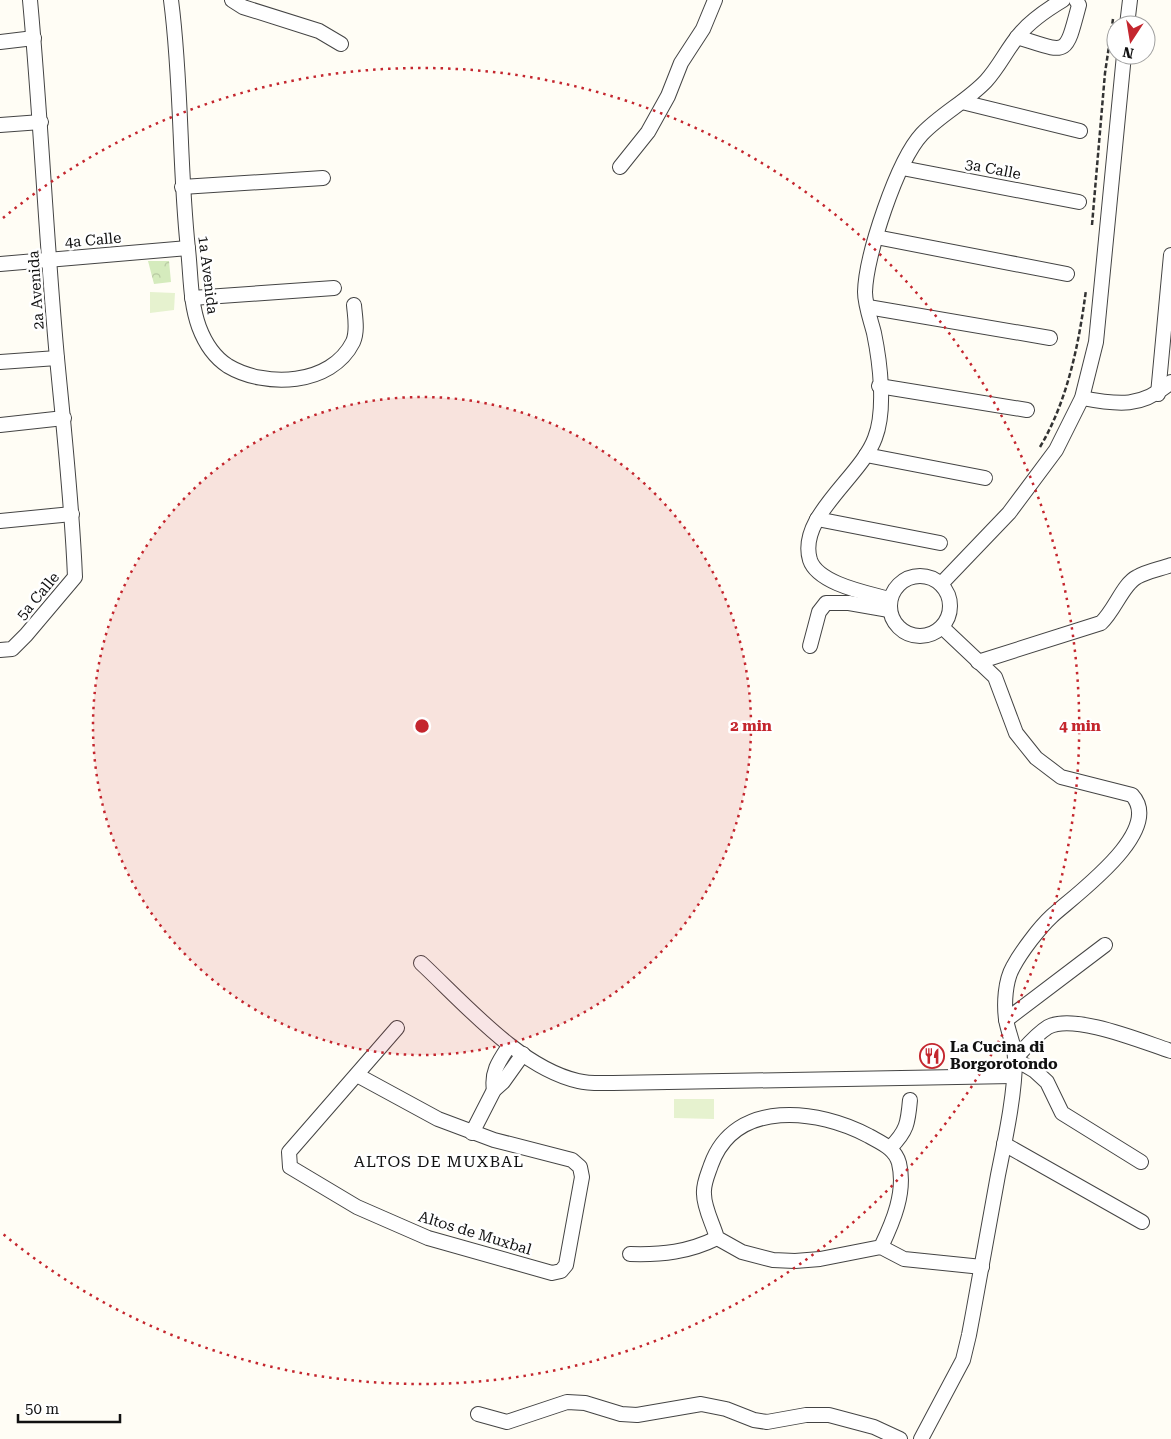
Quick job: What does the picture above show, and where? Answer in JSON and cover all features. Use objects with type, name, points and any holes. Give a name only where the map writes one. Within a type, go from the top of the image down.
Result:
[{"type":"street","name":"2a Avenida","points":[[30,0],[41,122],[57,358],[72,514],[75,577]]},
{"type":"street","name":"1a Avenida","points":[[171,0],[178,83],[182,187],[192,298],[195,317],[205,342],[220,360],[240,371],[278,380],[288,380],[315,374],[326,369],[344,354],[354,341],[356,326],[354,305]]},
{"type":"street","points":[[232,0],[243,7],[319,31],[341,44]]},
{"type":"street","points":[[620,167],[648,132],[668,96],[681,62],[703,29],[714,0]]},
{"type":"street","points":[[889,604],[832,582],[820,573],[810,561],[808,536],[876,438],[881,408],[880,386],[875,342],[865,293],[876,237],[902,168],[913,145],[922,133],[962,102],[994,71],[1017,37],[1031,23],[1063,0]]},
{"type":"street","points":[[1017,37],[1056,49],[1064,47],[1069,42],[1079,5],[1076,0]]},
{"type":"street","points":[[1128,15],[1130,0]]},
{"type":"street","points":[[0,42],[34,38]]},
{"type":"street","points":[[941,584],[1009,513],[1056,450],[1082,398],[1096,342],[1123,65]]},
{"type":"street","points":[[962,102],[1080,131]]},
{"type":"street","points":[[0,125],[41,122]]},
{"type":"street","name":"3a Calle","points":[[902,168],[1078,202]]},
{"type":"street","points":[[182,187],[323,178]]},
{"type":"street","points":[[876,237],[1067,274]]},
{"type":"street","name":"4a Calle","points":[[0,264],[188,248]]},
{"type":"street","points":[[1158,394],[1171,255]]},
{"type":"street","points":[[192,298],[334,288]]},
{"type":"street","points":[[868,307],[1050,338]]},
{"type":"street","points":[[0,362],[57,358]]},
{"type":"street","points":[[1082,398],[1121,404],[1140,402],[1158,394],[1171,382]]},
{"type":"street","points":[[880,386],[1027,410]]},
{"type":"street","points":[[0,425],[64,418]]},
{"type":"street","points":[[866,455],[985,478]]},
{"type":"street","points":[[0,521],[72,514]]},
{"type":"street","points":[[818,519],[940,543]]},
{"type":"street","points":[[978,662],[1101,623],[1116,607],[1126,586],[1136,577],[1171,565]]},
{"type":"street","name":"5a Calle","points":[[0,650],[12,649],[75,577]]},
{"type":"street","points":[[911,577],[930,577],[941,584],[948,594],[950,605],[948,617],[942,627],[933,634],[922,637],[910,636],[900,630],[892,621],[889,604],[895,587],[911,577]]},
{"type":"street","points":[[810,646],[818,612],[826,603],[889,604]]},
{"type":"street","points":[[921,1439],[963,1360],[982,1267],[1004,1144],[1015,1059],[1013,1040],[1006,1020],[1006,992],[1012,968],[1046,922],[1128,845],[1135,828],[1139,809],[1136,799],[1132,795],[1061,777],[1036,758],[1016,733],[994,677],[942,627]]},
{"type":"street","points":[[1006,1020],[1105,945]]},
{"type":"street","points":[[421,963],[509,1046],[569,1078],[589,1083],[1013,1076]]},
{"type":"street","points":[[1015,1059],[1049,1027],[1062,1024],[1085,1025],[1171,1051]]},
{"type":"street","name":"Altos de Muxbal","points":[[357,1075],[438,1119],[494,1140],[572,1160],[580,1167],[582,1177],[566,1264],[560,1271],[552,1273],[428,1238],[357,1207],[290,1167],[289,1152],[397,1028]]},
{"type":"street","points":[[494,1090],[492,1078],[498,1063],[509,1046]]},
{"type":"street","points":[[472,1132],[494,1090],[503,1082],[523,1054]]},
{"type":"street","points":[[1015,1059],[1035,1071],[1046,1082],[1062,1113],[1141,1162]]},
{"type":"street","points":[[890,1148],[903,1134],[908,1122],[910,1100]]},
{"type":"street","points":[[881,1247],[899,1202],[899,1162],[890,1148],[852,1127],[828,1118],[786,1115],[748,1124],[730,1134],[722,1143],[707,1176],[704,1194],[717,1238],[742,1252],[774,1260],[795,1261],[820,1259],[881,1247],[904,1259],[982,1267]]},
{"type":"street","points":[[1004,1144],[1142,1222]]},
{"type":"street","points":[[630,1254],[654,1255],[680,1252],[698,1247],[717,1238]]},
{"type":"street","points":[[478,1414],[507,1422],[567,1402],[585,1403],[621,1414],[637,1416],[701,1404],[726,1409],[754,1420],[768,1422],[806,1415],[829,1414],[874,1427],[900,1439]]},
{"type":"path","points":[[1092,226],[1106,65]]},
{"type":"path","points":[[1037,451],[1046,436],[1069,377],[1082,326],[1087,282]]},
{"type":"green space","points":[[148,261],[169,261],[171,282],[154,284]]},
{"type":"green space","points":[[150,292],[175,293],[174,310],[150,313]]},
{"type":"green space","points":[[674,1099],[714,1099],[714,1119],[674,1118]]},
{"type":"place","name":"La Cucina di Borgorotondo","points":[[932,1056]]},
{"type":"district","name":"ALTOS DE MUXBAL","points":[[439,1161]]}]
